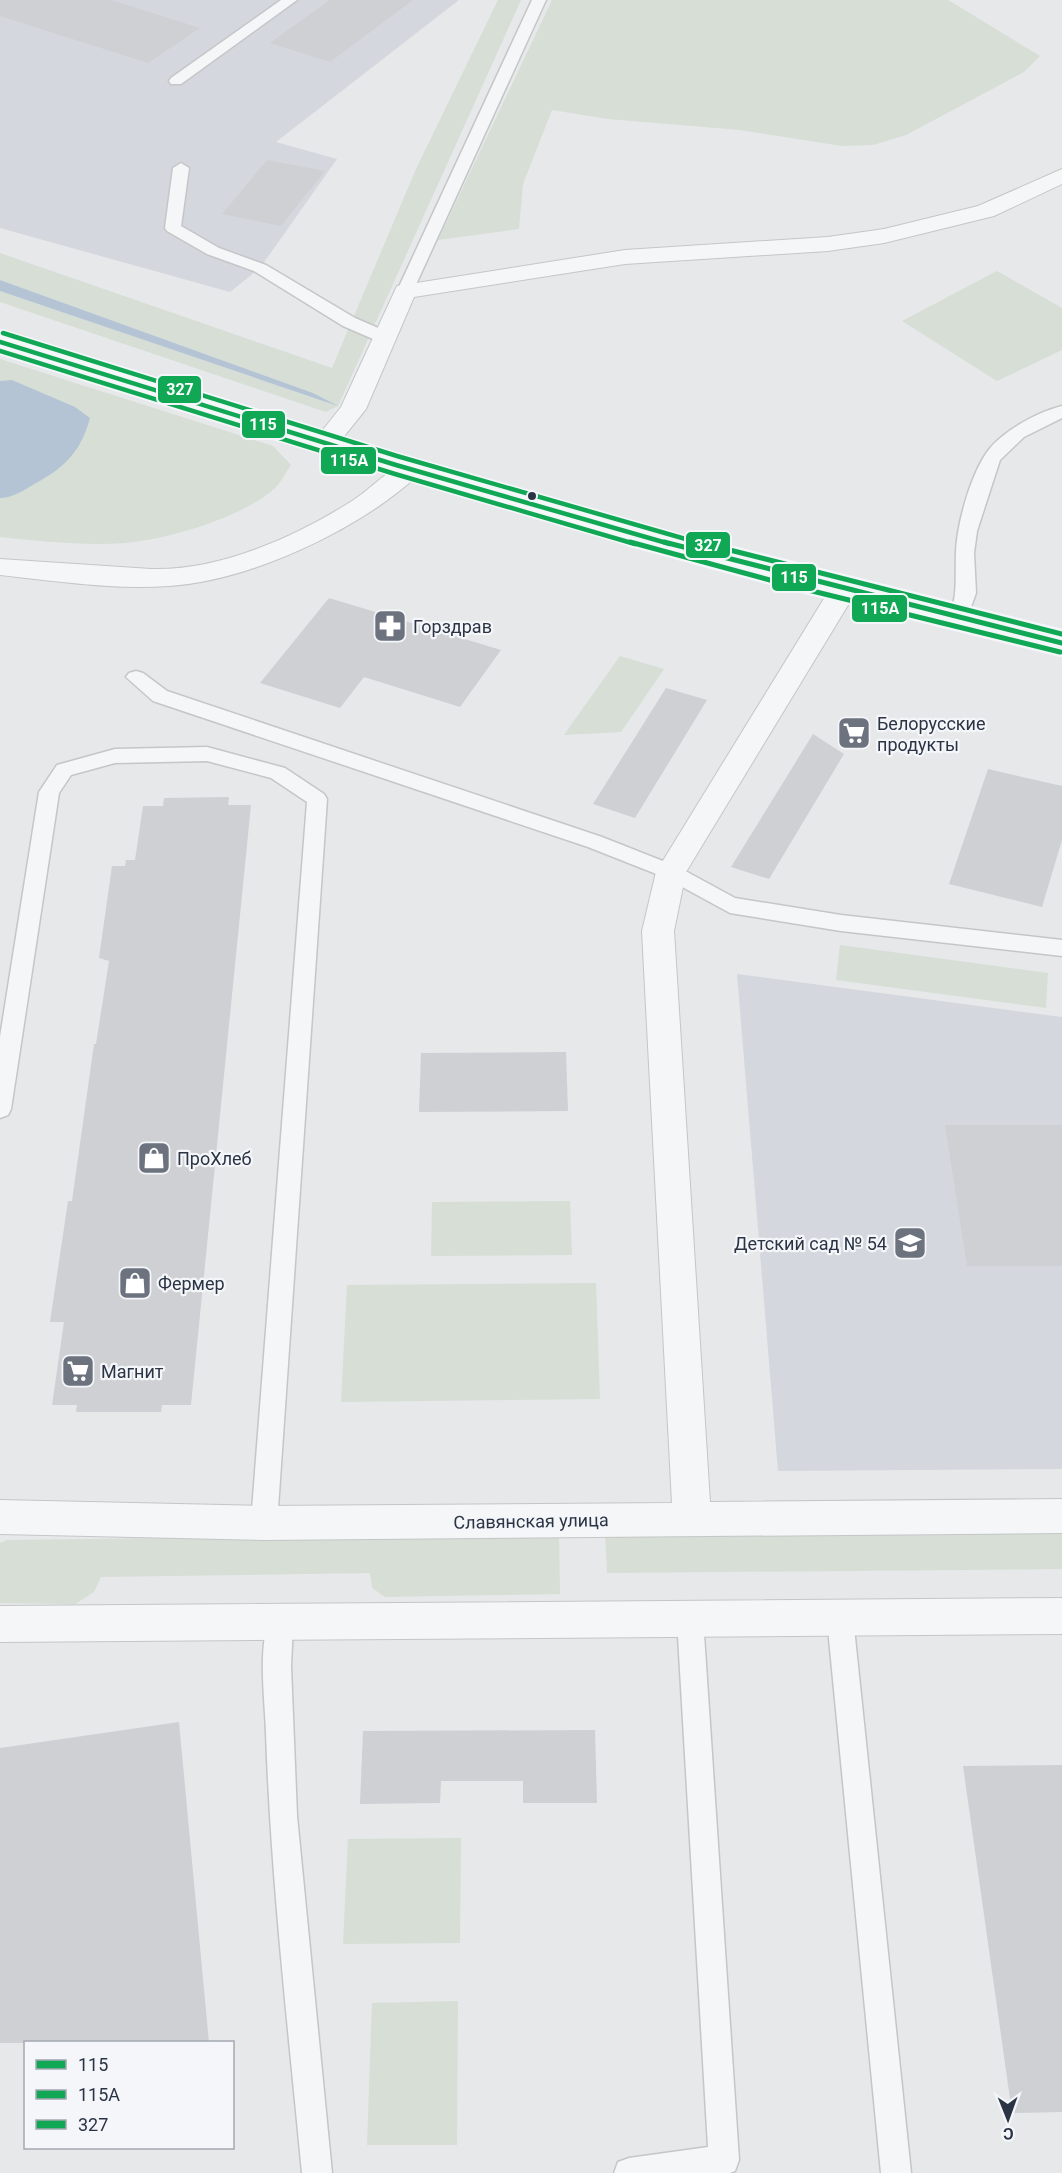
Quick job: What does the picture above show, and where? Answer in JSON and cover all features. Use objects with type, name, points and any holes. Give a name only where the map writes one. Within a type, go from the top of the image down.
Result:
[{"type":"main road","points":[[0,342],[324,445],[727,563],[1062,643]]},
{"type":"street","points":[[324,445],[344,424],[353,409],[405,291],[625,257],[818,245],[884,236],[986,211],[1062,176]]},
{"type":"street","points":[[0,567],[105,576],[182,576],[244,559],[351,514],[392,487],[408,470]]},
{"type":"street","points":[[692,1519],[658,931],[671,872],[842,592]]},
{"type":"street","name":"Славянская улица","points":[[0,1517],[264,1523],[1062,1516]]},
{"type":"street","points":[[0,1624],[280,1624],[1062,1616]]},
{"type":"lane","points":[[177,81],[290,0]]},
{"type":"lane","points":[[405,291],[539,0]]},
{"type":"lane","points":[[181,168],[173,228],[213,251],[260,268],[349,322],[386,338]]},
{"type":"lane","points":[[958,620],[968,594],[965,554],[967,530],[994,454],[1009,440],[1062,411]]},
{"type":"lane","points":[[136,676],[160,696],[505,811],[671,872],[730,905],[764,912],[1062,948]]},
{"type":"lane","points":[[0,1109],[49,792],[64,770],[115,756],[207,754],[278,773],[317,800],[264,1523]]},
{"type":"lane","points":[[840,1618],[896,2173]]},
{"type":"lane","points":[[629,2173],[724,2160],[690,1619]]},
{"type":"lane","points":[[280,1624],[277,1666],[283,1816],[316,2173]]},
{"type":"shaded area","points":[[0,0],[459,0],[276,142],[337,159],[260,268],[230,292],[0,228]]},
{"type":"shaded area","points":[[498,0],[521,0],[338,406],[326,412],[0,302],[0,291],[333,404],[313,393],[0,280],[0,253],[332,368],[416,169]]},
{"type":"shaded area","points":[[552,0],[948,0],[1040,56],[1024,72],[906,135],[873,145],[842,146],[740,130],[608,119],[552,110],[523,184],[519,229],[438,240]]},
{"type":"shaded area","points":[[997,271],[1062,308],[1062,350],[997,381],[902,321]]},
{"type":"shaded area","points":[[0,359],[273,446],[291,465],[275,488],[261,499],[224,518],[183,532],[142,541],[94,544],[0,537]]},
{"type":"shaded area","points":[[620,656],[664,669],[621,732],[564,735]]},
{"type":"shaded area","points":[[840,945],[1048,973],[1046,1008],[836,980]]},
{"type":"shaded area","name":"Детский сад № 54","points":[[737,974],[1062,1017],[1062,1469],[778,1471]]},
{"type":"shaded area","points":[[570,1201],[572,1255],[431,1256],[432,1202]]},
{"type":"shaded area","points":[[596,1283],[600,1399],[341,1402],[347,1285]]},
{"type":"shaded area","points":[[1062,1529],[1062,1569],[607,1573],[605,1533]]},
{"type":"shaded area","points":[[559,1533],[560,1594],[385,1597],[372,1588],[370,1573],[101,1577],[94,1592],[75,1604],[0,1603],[0,1543],[7,1540]]},
{"type":"shaded area","points":[[461,1838],[460,1943],[343,1944],[348,1839]]},
{"type":"shaded area","points":[[458,2001],[457,2145],[367,2145],[372,2003]]},
{"type":"water","points":[[0,280],[313,393],[338,406],[0,291]]},
{"type":"water","points":[[12,380],[75,407],[90,418],[81,442],[61,467],[20,492],[0,498],[0,381]]},
{"type":"building","points":[[0,0],[111,0],[200,28],[148,63],[0,16]]},
{"type":"building","points":[[330,0],[413,0],[330,62],[270,43]]},
{"type":"building","points":[[267,160],[325,171],[281,226],[222,214]]},
{"type":"building","points":[[329,598],[501,650],[460,707],[364,677],[340,708],[260,683]]},
{"type":"building","points":[[666,688],[707,700],[635,818],[593,804]]},
{"type":"building","points":[[813,734],[844,754],[769,879],[731,867]]},
{"type":"building","points":[[988,769],[1062,786],[1062,840],[1042,907],[949,884]]},
{"type":"building","points":[[229,797],[228,805],[251,805],[191,1405],[162,1405],[161,1412],[76,1412],[77,1405],[52,1405],[64,1322],[50,1322],[68,1201],[72,1201],[94,1044],[96,1044],[109,961],[99,958],[112,866],[125,866],[126,860],[135,860],[143,806],[163,806],[164,798]]},
{"type":"building","points":[[566,1052],[568,1111],[419,1112],[421,1053]]},
{"type":"building","points":[[945,1125],[1062,1125],[1062,1266],[967,1266]]},
{"type":"building","points":[[179,1722],[209,2041],[0,2043],[0,1748]]},
{"type":"building","points":[[595,1730],[597,1803],[523,1803],[523,1781],[441,1781],[440,1803],[360,1804],[363,1731]]},
{"type":"building","points":[[1062,1765],[1062,2112],[1012,2113],[963,1766]]},
{"type":"transit line","name":"327","points":[[3,333],[397,456],[661,533],[1062,634]]},
{"type":"transit line","name":"115","points":[[0,342],[264,425],[528,504],[794,577],[1062,643]]},
{"type":"transit line","name":"115А","points":[[0,351],[263,434],[659,551],[1060,652]]},
{"type":"place","name":"Горздрав","points":[[390,626]]},
{"type":"place","name":"Белорусские продукты","points":[[854,733]]},
{"type":"place","name":"ПроХлеб","points":[[154,1158]]},
{"type":"place","name":"Детский сад № 54","points":[[910,1243]]},
{"type":"place","name":"Фермер","points":[[135,1283]]},
{"type":"place","name":"Магнит","points":[[78,1371]]}]
